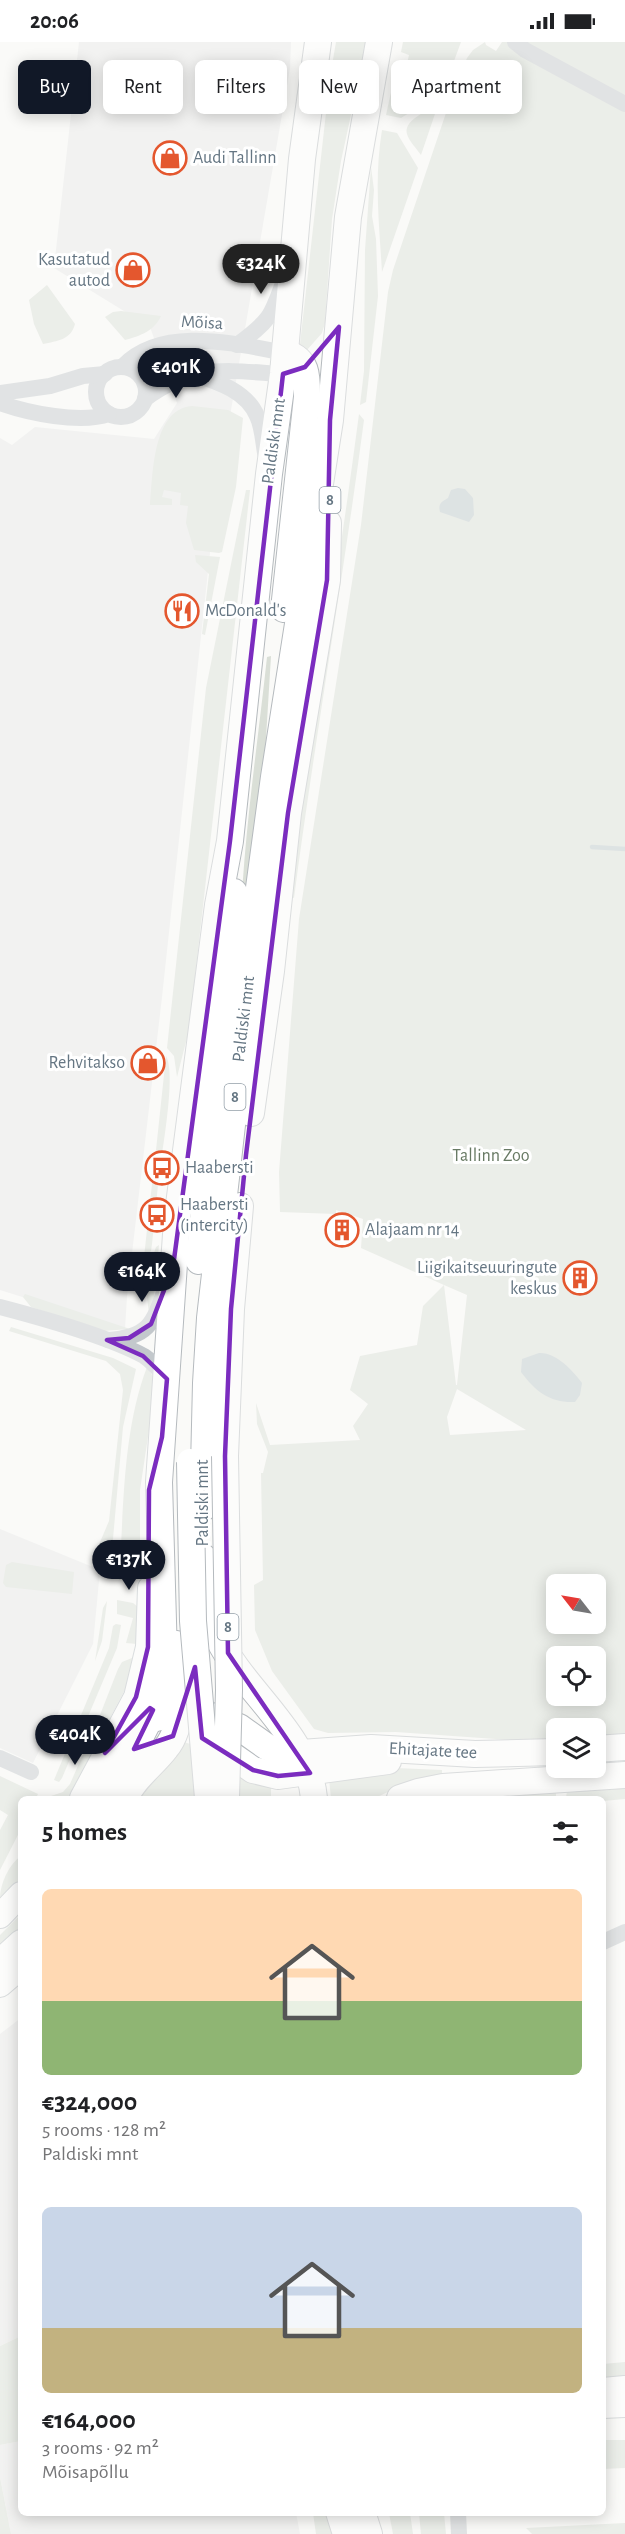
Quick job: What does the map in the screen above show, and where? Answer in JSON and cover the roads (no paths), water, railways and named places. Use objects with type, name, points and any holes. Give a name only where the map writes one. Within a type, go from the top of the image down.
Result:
[{"type":"main road","name":"Paldiski mnt","points":[[134,1749],[159,1694],[164,1656],[159,1521],[173,1267],[192,1095],[218,905],[230,841],[269,474],[291,365],[293,253],[311,80],[318,42]]},
{"type":"main road","name":"Paldiski mnt","points":[[306,1758],[219,1639],[206,1601],[203,1563],[203,1472],[210,1318],[274,777],[330,420],[348,217],[379,42]]},
{"type":"main road","points":[[274,777],[280,651],[307,397],[291,365],[326,345],[339,327]]},
{"type":"main road","name":"Paldiski mnt","points":[[226,1796],[229,1690],[225,1456],[231,1309],[244,1175],[271,971],[288,813],[327,580],[327,541],[332,476],[330,420]]},
{"type":"main road","name":"Paldiski mnt","points":[[208,1796],[195,1656],[190,1462],[194,1315],[235,907],[230,841]]},
{"type":"main road","points":[[126,1796],[136,1780],[161,1755],[176,1724],[181,1698],[175,1620],[170,1595],[168,1490],[162,1437]]},
{"type":"main road","points":[[82,1796],[136,1696],[148,1647],[150,1619],[149,1490],[162,1437]]},
{"type":"main road","points":[[102,1796],[112,1774],[124,1758],[134,1749],[176,1724],[189,1712],[218,1717],[278,1752],[306,1758]]},
{"type":"main road","points":[[105,1753],[121,1737],[149,1720],[176,1724],[192,1736],[210,1741],[278,1787]]},
{"type":"main road","points":[[251,1736],[263,1748],[278,1787]]},
{"type":"main road","points":[[606,1748],[625,1747]]},
{"type":"main road","name":"Ehitajate tee","points":[[306,1758],[371,1748],[475,1754],[546,1752]]},
{"type":"main road","points":[[278,1787],[306,1758]]},
{"type":"main road","points":[[306,1758],[314,1796]]},
{"type":"main road","name":"Ehitajate tee","points":[[406,1796],[443,1788],[625,1775]]},
{"type":"main road","points":[[0,1916],[18,1897]]},
{"type":"main road","points":[[0,1961],[18,1945]]},
{"type":"main road","points":[[0,1985],[18,1970]]},
{"type":"main road","points":[[606,2390],[625,2388]]},
{"type":"main road","points":[[606,2406],[625,2405]]},
{"type":"main road","points":[[340,2516],[346,2534]]},
{"type":"main road","points":[[353,2516],[355,2534]]},
{"type":"main road","points":[[363,2516],[369,2534]]},
{"type":"main road","points":[[377,2516],[379,2534]]},
{"type":"street","points":[[515,42],[525,50],[625,104]]},
{"type":"street","points":[[237,345],[263,325],[273,311],[293,253]]},
{"type":"street","name":"Mõisa","points":[[123,366],[141,352],[175,340],[237,345],[291,365]]},
{"type":"street","points":[[0,403],[23,411],[88,418],[108,414],[123,417],[137,412],[145,399],[176,380],[216,370],[291,365]]},
{"type":"street","points":[[0,393],[50,386],[84,376],[105,374],[123,366],[138,375],[144,382],[145,399]]},
{"type":"street","points":[[105,374],[98,384],[97,398],[108,414]]},
{"type":"street","points":[[196,375],[221,383],[239,394],[250,405],[258,416],[269,474]]},
{"type":"street","points":[[107,1340],[129,1338],[143,1332],[151,1324],[173,1267]]},
{"type":"street","points":[[0,1306],[107,1340],[143,1356],[154,1364],[167,1379]]},
{"type":"street","points":[[0,1758],[31,1772]]},
{"type":"street","points":[[606,1941],[625,1932]]},
{"type":"street","points":[[458,2516],[459,2534]]},
{"type":"waterway","points":[[592,847],[625,849]]},
{"type":"place","name":"Audi Tallinn","points":[[170,158]]},
{"type":"place","name":"Kasutatud autod","points":[[133,270]]},
{"type":"place","name":"McDonald's","points":[[182,611]]},
{"type":"place","name":"Rehvitakso","points":[[148,1063]]},
{"type":"place","name":"Haabersti","points":[[162,1168]]},
{"type":"place","name":"Haabersti (intercity)","points":[[157,1215]]},
{"type":"place","name":"Alajaam nr 14","points":[[342,1230]]},
{"type":"place","name":"Liigikaitseuuringute keskus","points":[[580,1278]]},
{"type":"park label","name":"Tallinn Zoo","points":[[491,1156]]}]
